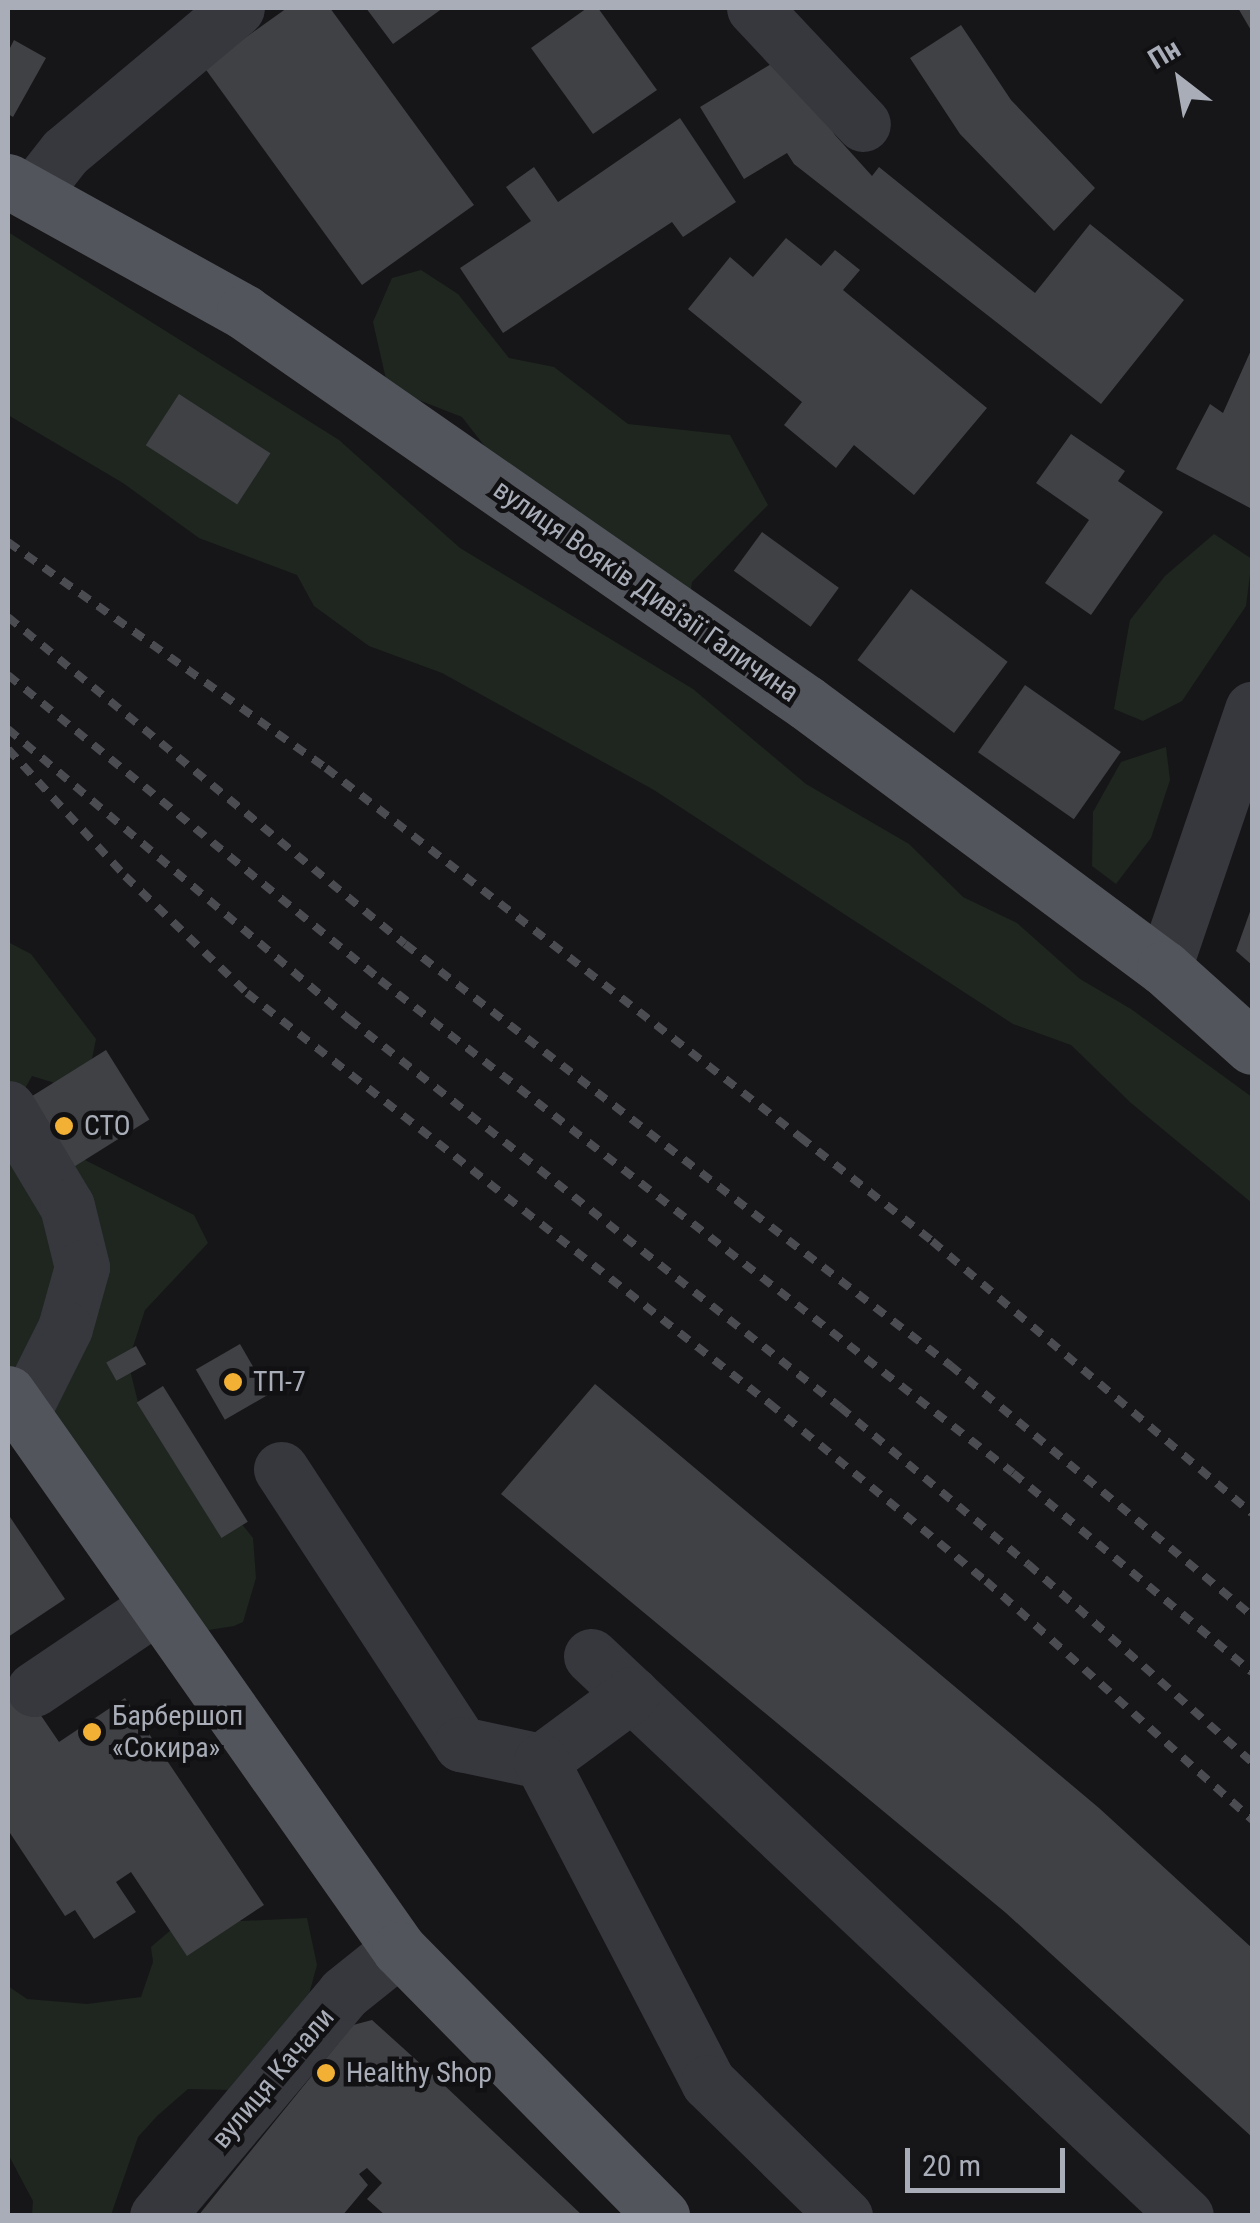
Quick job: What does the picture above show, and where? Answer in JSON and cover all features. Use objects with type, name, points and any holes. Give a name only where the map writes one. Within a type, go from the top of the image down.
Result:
[{"type":"main road","name":"вулиця Вояків Дивізії Галичина","points":[[20,187],[244,312],[807,703],[1164,968],[1252,1047]]},
{"type":"main road","points":[[11,1399],[399,1949],[662,2216]]},
{"type":"street","points":[[20,187],[236,8]]},
{"type":"street","points":[[754,8],[863,124]]},
{"type":"street","points":[[1164,968],[1240,788],[1252,710]]},
{"type":"street","points":[[8,1108],[68,1206],[82,1267],[66,1328],[11,1399]]},
{"type":"street","points":[[281,1469],[461,1744],[541,1761],[632,1694]]},
{"type":"street","points":[[34,1689],[157,1606]]},
{"type":"street","points":[[592,1656],[1186,2216]]},
{"type":"street","points":[[541,1761],[708,2082],[845,2216]]},
{"type":"street","name":"вулиця Качали","points":[[157,2216],[344,1994],[399,1949]]},
{"type":"shaded area","points":[[8,232],[339,440],[460,548],[693,689],[806,784],[909,844],[963,897],[1017,923],[1080,979],[1131,1009],[1252,1097],[1252,1203],[1131,1103],[1071,1045],[1013,1024],[654,790],[442,673],[369,646],[314,606],[297,575],[199,538],[123,483],[8,415]]},
{"type":"shaded area","points":[[421,270],[458,294],[509,358],[554,367],[628,424],[730,435],[768,505],[692,582],[687,619],[511,480],[462,417],[388,388],[373,322],[392,278]]},
{"type":"shaded area","points":[[1214,534],[1252,559],[1246,606],[1182,701],[1143,721],[1114,709],[1130,620],[1165,576]]},
{"type":"shaded area","points":[[1166,747],[1170,780],[1151,838],[1116,884],[1092,866],[1093,812],[1121,762]]},
{"type":"shaded area","points":[[8,942],[31,954],[96,1039],[87,1084],[71,1088],[32,1076],[14,1108],[77,1156],[194,1215],[208,1243],[145,1310],[128,1362],[139,1406],[168,1432],[253,1538],[256,1578],[243,1622],[234,1626],[190,1633],[8,1365]]},
{"type":"shaded area","points":[[307,1918],[317,1965],[303,2016],[234,2090],[188,2089],[157,2116],[138,2137],[111,2215],[32,2215],[33,2201],[8,2154],[8,1986],[27,1999],[87,2004],[141,1997],[153,1962],[151,1947],[178,1924]]},
{"type":"building","points":[[287,8],[330,8],[474,205],[362,285],[204,67]]},
{"type":"building","points":[[366,8],[443,8],[393,44]]},
{"type":"building","points":[[587,8],[598,8],[657,90],[593,134],[531,48]]},
{"type":"building","points":[[1238,8],[1252,8],[1252,32]]},
{"type":"building","points":[[961,25],[1011,100],[1095,188],[1054,231],[960,134],[910,58]]},
{"type":"building","points":[[14,40],[46,58],[13,117],[8,114],[8,52]]},
{"type":"building","points":[[786,55],[835,135],[872,176],[879,167],[1035,293],[1090,224],[1184,300],[1101,404],[794,164],[787,153],[744,179],[700,107]]},
{"type":"building","points":[[680,118],[736,202],[683,237],[672,222],[503,333],[460,268],[531,221],[506,187],[534,167],[558,202]]},
{"type":"building","points":[[786,238],[821,266],[835,250],[860,270],[843,290],[987,408],[914,495],[854,445],[836,468],[784,425],[802,402],[688,309],[730,257],[753,277]]},
{"type":"building","points":[[1252,348],[1252,509],[1176,469],[1210,404],[1223,413]]},
{"type":"building","points":[[179,394],[270,453],[237,505],[146,445]]},
{"type":"building","points":[[1071,434],[1125,471],[1118,481],[1163,512],[1091,615],[1045,583],[1089,520],[1036,483]]},
{"type":"building","points":[[762,532],[839,588],[811,627],[734,571]]},
{"type":"building","points":[[911,589],[1008,662],[954,733],[857,660]]},
{"type":"building","points":[[1025,685],[1121,752],[1074,819],[978,752]]},
{"type":"building","points":[[1252,906],[1252,965],[1236,951]]},
{"type":"building","points":[[106,1050],[149,1120],[69,1170],[25,1100]]},
{"type":"building","name":"ТП-7","points":[[240,1344],[269,1394],[225,1420],[196,1370]]},
{"type":"building","points":[[136,1346],[146,1364],[116,1381],[106,1362]]},
{"type":"building","points":[[595,1384],[1099,1808],[1252,1948],[1252,2137],[1006,1913],[501,1494]]},
{"type":"building","points":[[163,1386],[248,1522],[221,1538],[137,1402]]},
{"type":"building","points":[[8,1514],[65,1599],[8,1637]]},
{"type":"building","points":[[25,1692],[59,1742],[125,1698],[264,1905],[187,1956],[131,1872],[116,1882],[136,1912],[94,1939],[75,1910],[65,1916],[8,1830],[8,1703]]},
{"type":"building","points":[[372,2020],[583,2216],[386,2216],[367,2199],[382,2183],[367,2168],[359,2174],[368,2185],[342,2216],[198,2216],[353,2025]]},
{"type":"railway","points":[[8,542],[326,768],[800,1137],[932,1241],[1252,1513]]},
{"type":"railway","points":[[8,617],[405,944],[950,1365],[1252,1616]]},
{"type":"railway","points":[[8,675],[380,980],[1013,1473],[1252,1672]]},
{"type":"railway","points":[[8,729],[349,1019],[840,1407],[1028,1564],[1252,1762]]},
{"type":"railway","points":[[8,749],[125,876],[247,993],[769,1403],[986,1581],[1252,1820]]},
{"type":"place","name":"СТО","points":[[64,1126]]},
{"type":"place","name":"ТП-7","points":[[233,1382]]},
{"type":"place","name":"Барбершоп «Сокира»","points":[[92,1732]]},
{"type":"place","name":"Healthy Shop","points":[[326,2073]]}]
